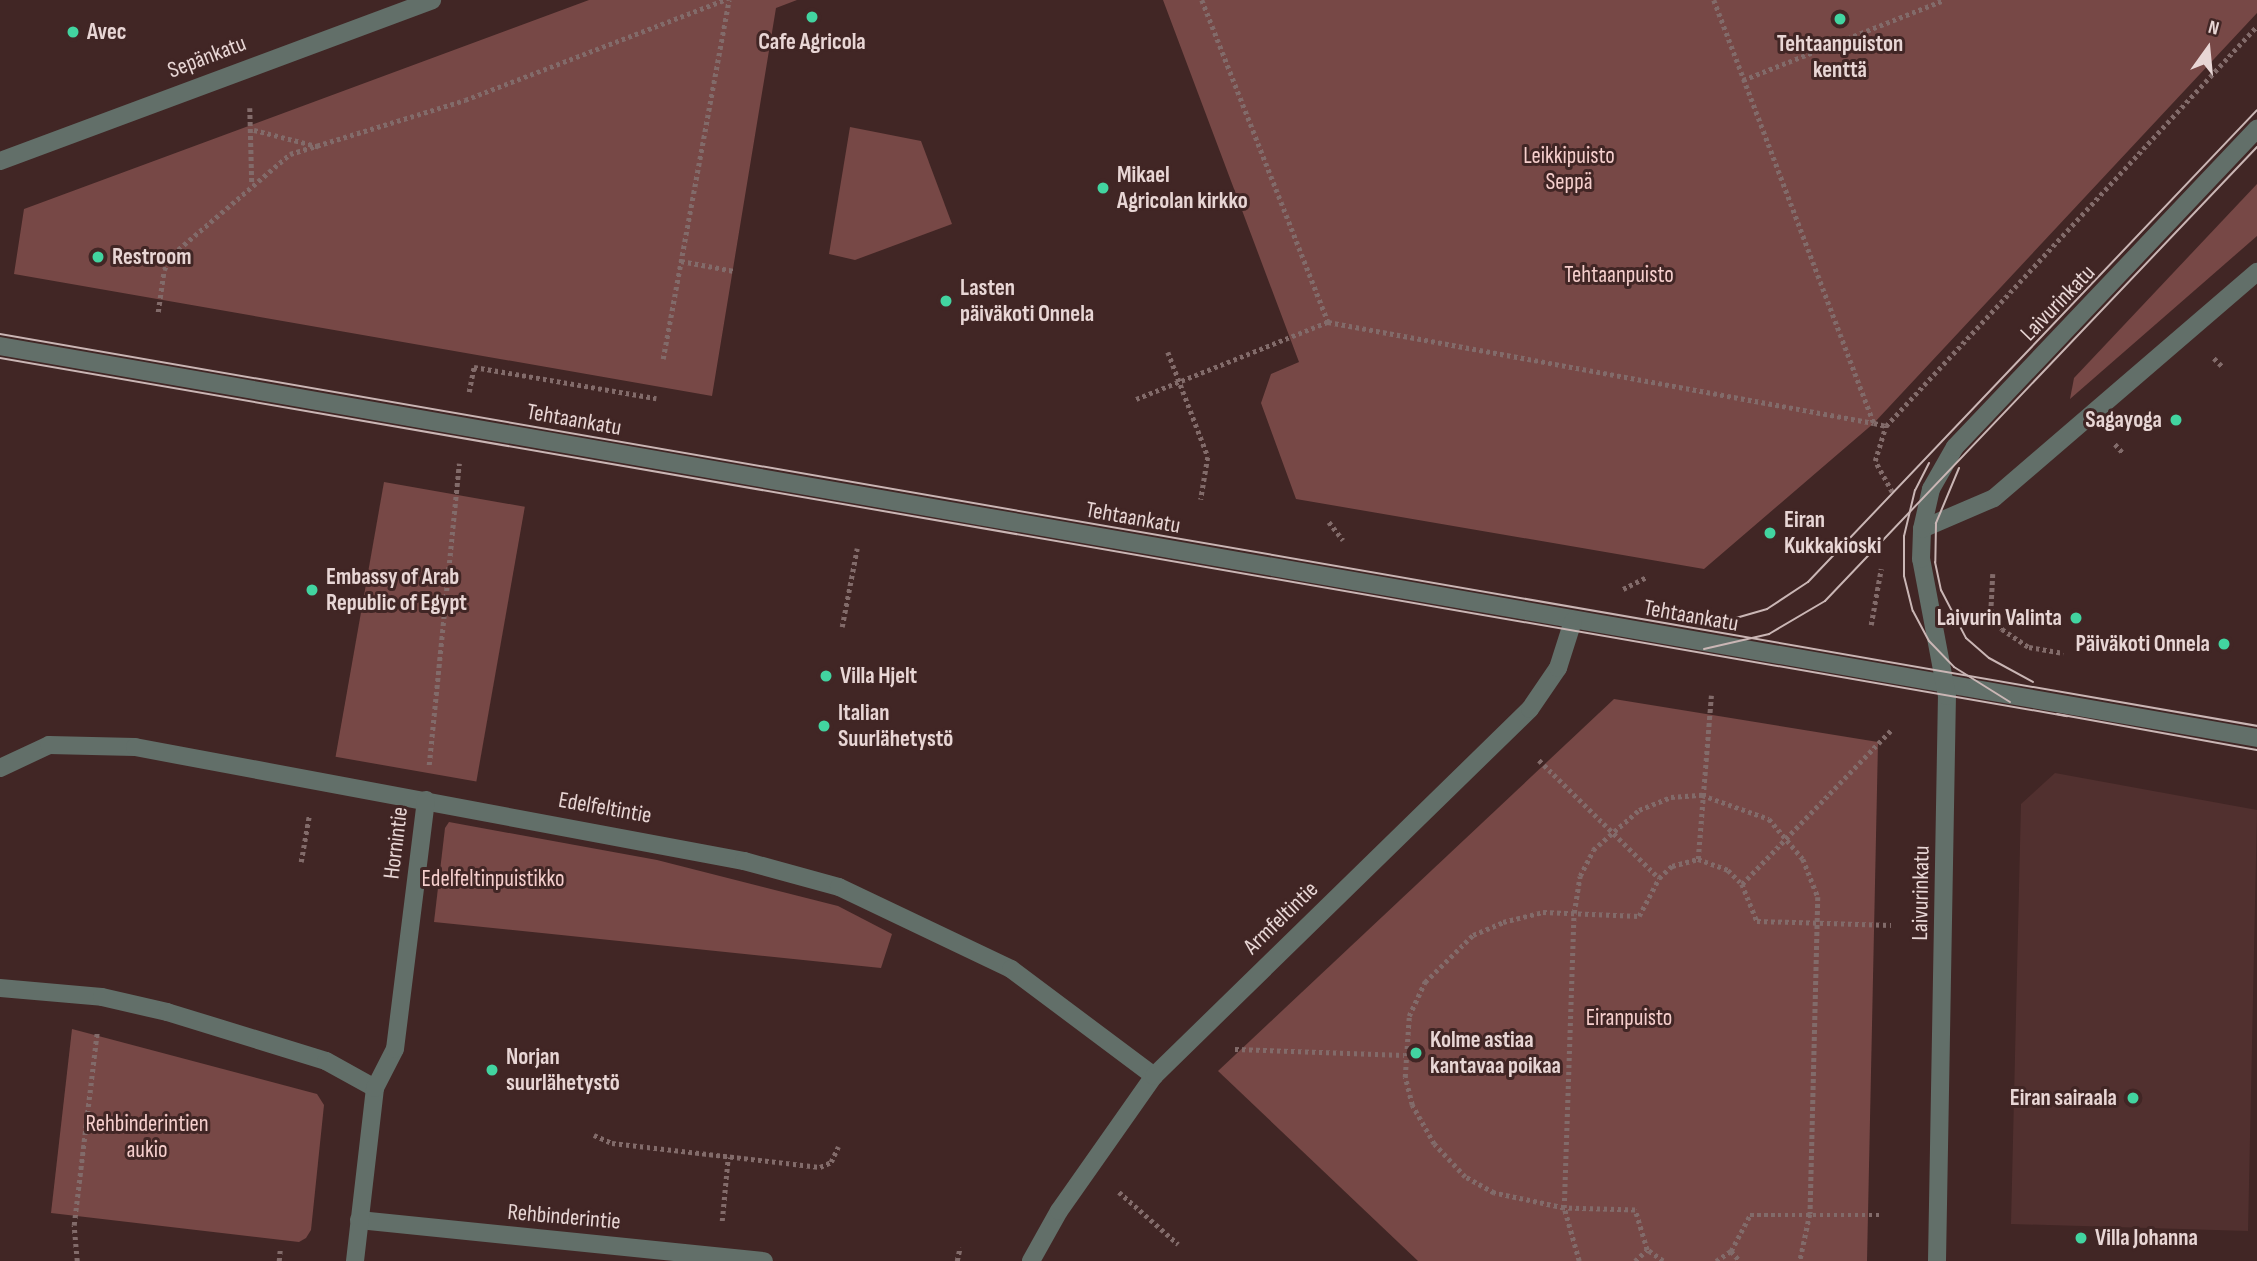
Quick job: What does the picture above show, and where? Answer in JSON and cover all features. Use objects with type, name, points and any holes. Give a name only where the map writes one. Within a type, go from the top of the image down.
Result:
[{"type":"street","name":"Sepänkatu","points":[[0,161],[432,0]]},
{"type":"street","name":"Laivurinkatu","points":[[1937,1261],[1947,686],[1921,559],[1922,529],[1931,489],[1955,447],[2257,129]]},
{"type":"street","points":[[1922,529],[1994,498],[2257,272]]},
{"type":"street","name":"Tehtaankatu","points":[[0,346],[2257,738]]},
{"type":"street","name":"Armfeltintie","points":[[1031,1261],[1059,1212],[1154,1076],[1530,709],[1558,668],[1573,621]]},
{"type":"street","name":"Edelfeltintie","points":[[0,768],[49,746],[86,743],[135,747],[683,848],[839,887],[1011,969],[1154,1076]]},
{"type":"street","name":"Hornintie","points":[[355,1261],[375,1088],[395,1049],[426,800]]},
{"type":"street","points":[[0,988],[102,998],[167,1012],[326,1061],[375,1088]]},
{"type":"street","name":"Rehbinderintie","points":[[359,1220],[764,1261]]},
{"type":"path","points":[[158,312],[164,270],[173,254],[290,154],[321,148],[465,100],[726,0]]},
{"type":"path","points":[[663,359],[726,0]]},
{"type":"path","points":[[1202,0],[1328,322]]},
{"type":"path","points":[[1714,0],[1874,423]]},
{"type":"path","points":[[1743,80],[1944,0]]},
{"type":"path","points":[[1922,529],[1877,470],[1877,444],[1886,426],[2257,26]]},
{"type":"path","points":[[250,108],[254,130],[252,184]]},
{"type":"path","points":[[254,130],[321,148]]},
{"type":"path","points":[[681,261],[734,271]]},
{"type":"path","points":[[1136,399],[1328,322],[1886,426]]},
{"type":"path","points":[[1168,352],[1208,457],[1201,499]]},
{"type":"path","points":[[2214,358],[2222,366]]},
{"type":"path","points":[[472,379],[474,367],[656,398]]},
{"type":"path","name":"Hornintie","points":[[426,800],[464,426]]},
{"type":"path","points":[[2115,444],[2123,453]]},
{"type":"path","points":[[1329,522],[1343,540]]},
{"type":"path","points":[[842,627],[857,548]]},
{"type":"path","points":[[1871,625],[1881,569]]},
{"type":"path","points":[[1993,574],[1991,610],[2002,629],[2029,647],[2063,653]]},
{"type":"path","points":[[1623,589],[1647,577]]},
{"type":"path","points":[[1698,859],[1711,696]]},
{"type":"path","points":[[1742,884],[1892,729]]},
{"type":"path","points":[[1539,760],[1659,878]]},
{"type":"path","points":[[1579,1261],[1564,1209],[1574,913],[1580,876],[1593,850],[1611,831],[1661,801],[1702,795],[1744,806],[1769,819],[1788,837],[1803,859],[1818,897],[1810,1214],[1800,1261]]},
{"type":"path","points":[[301,862],[308,823]]},
{"type":"path","points":[[1663,1261],[1647,1250],[1634,1210],[1564,1209],[1494,1193],[1465,1177],[1434,1144],[1412,1105],[1405,1055],[1409,1016],[1425,982],[1450,954],[1473,935],[1503,922],[1543,912],[1639,916],[1659,878],[1672,866],[1698,859],[1728,870],[1742,884],[1757,921],[1891,925]]},
{"type":"path","points":[[77,1261],[74,1225],[97,1032]]},
{"type":"path","points":[[1229,1049],[1405,1055]]},
{"type":"path","points":[[594,1135],[611,1143],[820,1167],[831,1162],[838,1147]]},
{"type":"path","points":[[722,1222],[728,1157]]},
{"type":"path","points":[[1119,1192],[1178,1244]]},
{"type":"path","points":[[1716,1261],[1731,1251],[1749,1215],[1881,1215]]},
{"type":"path","points":[[957,1261],[960,1247]]},
{"type":"path","points":[[279,1261],[280,1250]]},
{"type":"path","points":[[1635,1261],[1647,1250]]},
{"type":"path","points":[[1731,1251],[1740,1261]]},
{"type":"shaded area","name":"Eiran sairaala","points":[[2055,773],[2257,810],[2248,1231],[2011,1224],[2021,804]]},
{"type":"green space","points":[[589,0],[797,0],[776,8],[712,396],[14,274],[24,209]]},
{"type":"green space","name":"Tehtaanpuisto","points":[[1163,0],[2257,0],[2257,13],[1874,423],[1704,569],[1296,499],[1261,403],[1271,374],[1299,362]]},
{"type":"green space","points":[[850,127],[921,141],[952,224],[855,260],[829,254]]},
{"type":"green space","points":[[2257,184],[2257,236],[2070,399],[2074,378]]},
{"type":"green space","points":[[384,482],[525,507],[476,782],[336,757]]},
{"type":"green space","name":"Eiranpuisto","points":[[1614,699],[1878,742],[1867,1261],[1418,1261],[1218,1071]]},
{"type":"green space","name":"Edelfeltinpuistikko","points":[[449,822],[657,860],[838,906],[892,934],[881,968],[434,922],[445,828]]},
{"type":"green space","name":"Rehbinderintien aukio","points":[[72,1029],[317,1094],[324,1105],[311,1230],[306,1238],[299,1242],[51,1213]]},
{"type":"tram line","points":[[1696,624],[1722,622],[1767,609],[1808,582],[2257,110]]},
{"type":"tram line","points":[[1704,649],[1769,634],[1825,601],[2257,147]]},
{"type":"tram line","points":[[0,334],[2257,726]]},
{"type":"tram line","points":[[0,358],[2067,716]]},
{"type":"tram line","points":[[1929,463],[1915,490],[1904,536],[1904,576],[1913,611],[1929,641],[1954,667],[2010,702]]},
{"type":"tram line","points":[[1959,468],[1936,523],[1935,562],[1941,590],[1966,638],[1989,658],[2033,682]]},
{"type":"tram line","points":[[2057,714],[2257,750]]},
{"type":"place","name":"Cafe Agricola","points":[[812,17]]},
{"type":"place","name":"Tehtaanpuiston kenttä","points":[[1840,19]]},
{"type":"place","name":"Avec","points":[[73,32]]},
{"type":"place","name":"Mikael Agricolan kirkko","points":[[1103,188]]},
{"type":"place","name":"Restroom","points":[[98,257]]},
{"type":"place","name":"Lasten päiväkoti Onnela","points":[[946,301]]},
{"type":"place","name":"Sagayoga","points":[[2176,420]]},
{"type":"place","name":"Eiran Kukkakioski","points":[[1770,533]]},
{"type":"place","name":"Embassy of Arab Republic of Egypt","points":[[312,590]]},
{"type":"place","name":"Laivurin Valinta","points":[[2076,618]]},
{"type":"place","name":"Päiväkoti Onnela","points":[[2224,644]]},
{"type":"place","name":"Villa Hjelt","points":[[826,676]]},
{"type":"place","name":"Italian Suurlähetystö","points":[[824,726]]},
{"type":"place","name":"Kolme astiaa kantavaa poikaa","points":[[1416,1053]]},
{"type":"place","name":"Norjan suurlähetystö","points":[[492,1070]]},
{"type":"place","name":"Eiran sairaala","points":[[2133,1098]]},
{"type":"place","name":"Villa Johanna","points":[[2081,1238]]},
{"type":"park label","name":"Leikkipuisto Seppä","points":[[1569,169]]}]
